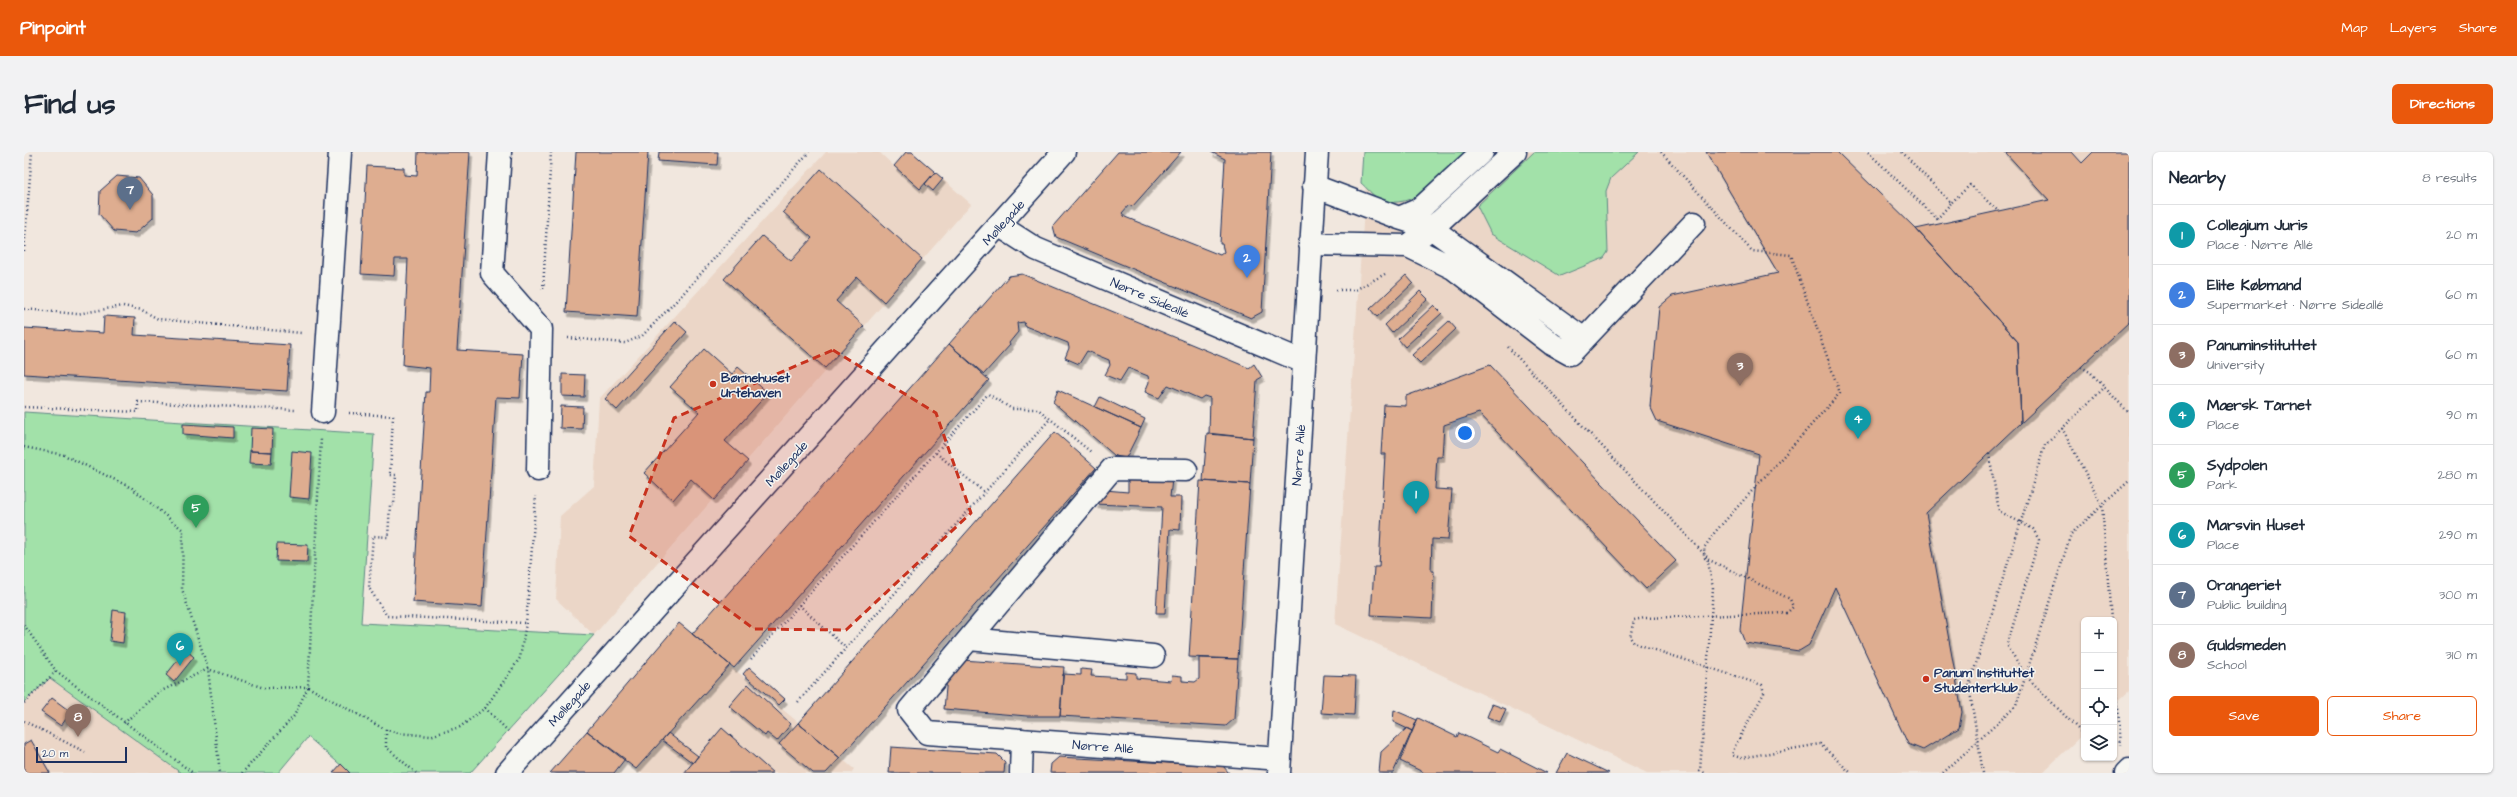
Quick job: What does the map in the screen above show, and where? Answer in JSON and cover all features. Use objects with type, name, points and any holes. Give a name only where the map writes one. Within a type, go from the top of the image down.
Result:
[{"type":"street","points":[[323,412],[340,152]]},
{"type":"street","points":[[500,152],[492,273],[540,332],[538,470]]},
{"type":"street","name":"Møllegade","points":[[507,773],[1000,226],[1064,152]]},
{"type":"street","name":"Nørre Allé","points":[[969,638],[909,710],[927,733],[1022,740],[1279,766],[1310,244],[1317,152]]},
{"type":"street","points":[[1399,218],[1420,210],[1482,152]]},
{"type":"street","points":[[1408,246],[1431,228],[1515,152]]},
{"type":"street","points":[[1314,186],[1399,218],[1431,228],[1577,346]]},
{"type":"street","points":[[1577,346],[1694,223]]},
{"type":"street","name":"Nørre Sideallé","points":[[1000,226],[1036,249],[1304,362]]},
{"type":"street","points":[[1310,244],[1408,246],[1453,268],[1552,344],[1577,346]]},
{"type":"street","points":[[969,638],[1112,469],[1186,470]]},
{"type":"street","points":[[969,638],[1153,656]]},
{"type":"street","points":[[1021,773],[1022,740]]},
{"type":"street","points":[[2125,761],[2126,773]]},
{"type":"path","points":[[24,251],[32,152]]},
{"type":"path","points":[[551,152],[540,332],[625,343],[642,336],[680,296],[809,152]]},
{"type":"path","points":[[1661,152],[1752,251],[1790,255],[1840,393],[1715,532],[1704,548],[1705,558],[1790,599],[1793,607],[1787,613],[1645,618],[1634,620],[1630,637],[1634,643],[1762,685],[1764,693],[1735,746],[1732,755],[1741,758],[1820,744],[1851,773]]},
{"type":"path","points":[[1868,152],[1937,219],[1970,184],[1998,211]]},
{"type":"path","points":[[1902,152],[1951,203]]},
{"type":"path","points":[[1308,291],[1355,290],[1386,273]]},
{"type":"path","points":[[24,309],[77,314],[123,306],[142,310],[158,319],[328,336]]},
{"type":"path","points":[[1506,345],[1707,557],[1713,588],[1700,771],[1705,773]]},
{"type":"path","points":[[2081,367],[2090,372],[2129,413]]},
{"type":"path","points":[[1983,773],[1976,742],[1969,686],[2045,445],[2105,387]]},
{"type":"path","points":[[751,659],[988,394],[1012,409],[1038,409],[1112,469]]},
{"type":"path","points":[[24,407],[138,412],[138,402],[393,416],[390,475],[396,475],[394,505],[390,505],[388,537],[373,536],[370,588],[387,616],[526,623]]},
{"type":"path","points":[[242,773],[294,716],[308,687],[323,412]]},
{"type":"path","points":[[798,702],[1050,419]]},
{"type":"path","points":[[2062,428],[2102,505],[2111,617]]},
{"type":"path","points":[[24,447],[64,455],[132,488],[183,530],[182,589],[208,669],[220,773]]},
{"type":"path","points":[[936,453],[984,492]]},
{"type":"path","points":[[1989,454],[1999,511],[2033,529],[2039,540],[2007,645],[2026,676],[2081,733]]},
{"type":"path","points":[[124,723],[159,692],[208,669],[264,688],[308,687],[386,730],[430,736],[460,727],[485,708],[520,658],[526,623],[538,470]]},
{"type":"path","points":[[1943,773],[2016,706],[2070,534],[2129,480]]},
{"type":"path","points":[[799,606],[846,648]]},
{"type":"path","points":[[24,625],[56,671],[193,773]]},
{"type":"path","points":[[24,703],[56,671]]},
{"type":"path","points":[[2117,685],[2125,761]]},
{"type":"path","points":[[485,708],[527,750]]},
{"type":"path","points":[[24,722],[85,752]]},
{"type":"path","points":[[386,730],[386,747],[416,773]]},
{"type":"highlighted area","points":[[833,350],[936,413],[971,513],[846,630],[754,629],[629,536],[674,418]]},
{"type":"shaded area","name":"Børnehuset Urtehaven","points":[[826,152],[879,152],[894,166],[906,152],[912,152],[971,204],[594,635],[556,599],[560,516],[594,486],[599,399]]},
{"type":"shaded area","points":[[1368,152],[2129,152],[2129,691],[2117,702],[2117,617],[2081,617],[2081,736],[2042,773],[1647,773],[1335,624]]},
{"type":"shaded area","points":[[679,623],[854,769],[851,773],[640,773],[587,731]]},
{"type":"shaded area","points":[[50,678],[181,773],[24,773],[24,702]]},
{"type":"green space","points":[[1363,152],[1466,152],[1427,189],[1404,201],[1392,202],[1377,198],[1361,183]]},
{"type":"green space","points":[[1534,152],[1639,152],[1611,178],[1606,191],[1608,252],[1604,258],[1560,276],[1491,234],[1477,206]]},
{"type":"green space","points":[[24,412],[374,434],[361,623],[594,635],[470,773],[350,773],[308,737],[278,773],[181,773],[50,678],[24,702]]},
{"type":"building","points":[[418,152],[470,152],[457,350],[523,354],[520,398],[496,397],[482,607],[413,602],[426,392],[429,392],[430,368],[403,365],[408,259],[395,259],[394,276],[361,274],[367,166],[404,168],[404,175],[417,176]]},
{"type":"building","points":[[576,152],[648,152],[637,317],[566,312]]},
{"type":"building","points":[[659,152],[718,152],[717,165],[658,161]]},
{"type":"building","points":[[906,152],[912,152],[935,172],[920,189],[894,166]]},
{"type":"building","points":[[1118,152],[1181,152],[1132,207],[1129,205],[1122,213],[1125,217],[1220,255],[1224,252],[1222,244],[1220,244],[1225,159],[1211,152],[1271,152],[1262,312],[1251,318],[1056,237],[1053,226]]},
{"type":"building","points":[[1706,152],[1837,152],[1916,229],[2018,342],[2021,423],[1926,513],[1962,712],[1959,728],[1923,750],[1908,744],[1835,587],[1809,645],[1799,651],[1745,643],[1740,630],[1759,454],[1657,421],[1650,406],[1659,307],[1672,296],[1778,273]]},
{"type":"building","points":[[2005,152],[2072,152],[2082,163],[2093,152],[2129,152],[2129,322],[2021,423],[2018,342],[1916,229],[2049,200]]},
{"type":"building","points":[[821,169],[922,259],[884,302],[857,277],[836,301],[864,326],[825,368],[724,279],[762,236],[791,261],[812,238],[783,212]]},
{"type":"building","points":[[935,172],[943,179],[933,191],[925,184]]},
{"type":"building","points":[[117,176],[139,178],[153,195],[153,218],[136,233],[114,231],[99,214],[100,191]]},
{"type":"building","points":[[1022,274],[1249,368],[1254,364],[1262,377],[1257,380],[1253,438],[1209,434],[1210,398],[1204,396],[1200,399],[1168,385],[1159,398],[1145,392],[1149,382],[1148,376],[1128,368],[1120,381],[1105,375],[1110,365],[1109,360],[1087,351],[1079,364],[1065,358],[1069,348],[1068,343],[1025,326],[1024,322],[1017,323],[1018,332],[1009,343],[1010,345],[984,374],[949,344],[1009,276]]},
{"type":"building","points":[[1406,275],[1413,283],[1377,317],[1370,309]]},
{"type":"building","points":[[1420,291],[1428,299],[1392,333],[1385,325]]},
{"type":"building","points":[[1434,305],[1442,313],[1405,347],[1398,339]]},
{"type":"building","points":[[104,316],[135,318],[134,335],[290,345],[287,391],[24,374],[24,328],[103,333]]},
{"type":"building","points":[[675,321],[687,332],[617,410],[605,399]]},
{"type":"building","points":[[1449,321],[1456,329],[1420,363],[1412,355]]},
{"type":"building","points":[[949,344],[989,380],[734,668],[692,634]]},
{"type":"building","points":[[704,349],[732,374],[738,367],[768,393],[725,441],[748,461],[714,500],[691,479],[673,500],[644,473],[699,412],[670,387]]},
{"type":"building","points":[[1490,365],[1676,561],[1646,589],[1479,413],[1444,425],[1442,457],[1437,457],[1435,489],[1452,490],[1448,540],[1432,539],[1431,571],[1434,571],[1432,618],[1371,615],[1374,567],[1379,567],[1385,454],[1381,454],[1384,405],[1406,406],[1406,396]]},
{"type":"building","points":[[562,374],[585,375],[584,397],[562,396]]},
{"type":"building","points":[[1058,390],[1141,428],[1126,458],[1115,456],[1053,402]]},
{"type":"building","points":[[1100,397],[1145,419],[1141,428],[1095,407]]},
{"type":"building","points":[[561,406],[583,407],[582,429],[560,428]]},
{"type":"building","points":[[183,424],[233,427],[233,438],[183,434]]},
{"type":"building","points":[[251,428],[273,429],[272,452],[250,451]]},
{"type":"building","points":[[1055,432],[1096,468],[840,758],[798,723]]},
{"type":"building","points":[[1207,433],[1253,438],[1250,484],[1203,481]]},
{"type":"building","points":[[250,451],[272,452],[271,464],[249,463]]},
{"type":"building","points":[[292,451],[312,453],[309,499],[289,497]]},
{"type":"building","points":[[1128,477],[1172,479],[1170,497],[1181,497],[1180,530],[1170,529],[1165,613],[1156,613],[1162,507],[1095,504],[1105,490],[1128,492]]},
{"type":"building","points":[[1200,481],[1250,484],[1238,659],[1189,657]]},
{"type":"building","points":[[277,544],[308,545],[307,562],[276,561]]},
{"type":"building","points":[[113,610],[126,612],[123,643],[110,641]]},
{"type":"building","points":[[679,623],[730,665],[636,769],[587,731]]},
{"type":"building","points":[[186,650],[194,657],[174,682],[166,675]]},
{"type":"building","points":[[1199,658],[1238,659],[1234,719],[1226,726],[1060,716],[1063,674],[1081,675],[1081,669],[1092,670],[1091,676],[1126,678],[1126,672],[1136,673],[1136,678],[1171,681],[1172,675],[1182,676],[1182,681],[1195,682],[1199,679]]},
{"type":"building","points":[[962,660],[1064,667],[1060,716],[1027,716],[944,709],[947,677]]},
{"type":"building","points":[[749,667],[785,699],[779,705],[743,674]]},
{"type":"building","points":[[1324,675],[1356,676],[1354,715],[1321,713]]},
{"type":"building","points":[[748,684],[791,724],[777,741],[767,733],[765,736],[729,706]]},
{"type":"building","points":[[52,698],[71,712],[61,726],[41,712]]},
{"type":"building","points":[[1492,704],[1506,709],[1500,722],[1487,717]]},
{"type":"building","points":[[1394,710],[1417,720],[1412,731],[1393,722]]},
{"type":"building","points":[[1418,718],[1457,737],[1459,733],[1498,752],[1500,749],[1547,773],[1425,773],[1400,761]]},
{"type":"building","points":[[798,723],[840,758],[826,773],[813,773],[779,744]]},
{"type":"building","points":[[722,728],[773,773],[684,773]]},
{"type":"building","points":[[1407,728],[1412,731],[1393,773],[1379,773],[1381,752]]},
{"type":"building","points":[[587,731],[625,759],[614,773],[550,773]]},
{"type":"building","points":[[668,733],[698,756],[693,763],[662,740]]},
{"type":"building","points":[[31,740],[50,773],[24,773],[24,744]]},
{"type":"building","points":[[891,747],[997,754],[1005,762],[1004,773],[889,773]]},
{"type":"building","points":[[1567,753],[1609,773],[1556,773]]},
{"type":"building","points":[[1059,757],[1223,766],[1229,773],[1050,773],[1051,764]]},
{"type":"building","points":[[341,764],[350,773],[333,773]]},
{"type":"place","name":"Orangeriet","points":[[130,210]]},
{"type":"place","name":"Elite Købmand","points":[[1247,278]]},
{"type":"place","name":"Børnehuset Urtehaven","points":[[713,384]]},
{"type":"place","name":"Panuminstituttet","points":[[1740,386]]},
{"type":"place","name":"Mærsk Tårnet","points":[[1858,439]]},
{"type":"place","name":"Collegium Juris","points":[[1416,514]]},
{"type":"place","name":"Sydpolen","points":[[196,528]]},
{"type":"place","name":"Marsvin Huset","points":[[180,666]]},
{"type":"place","name":"Panum Instituttet Studenterklub","points":[[1926,679]]},
{"type":"place","name":"Guldsmeden","points":[[78,737]]}]
